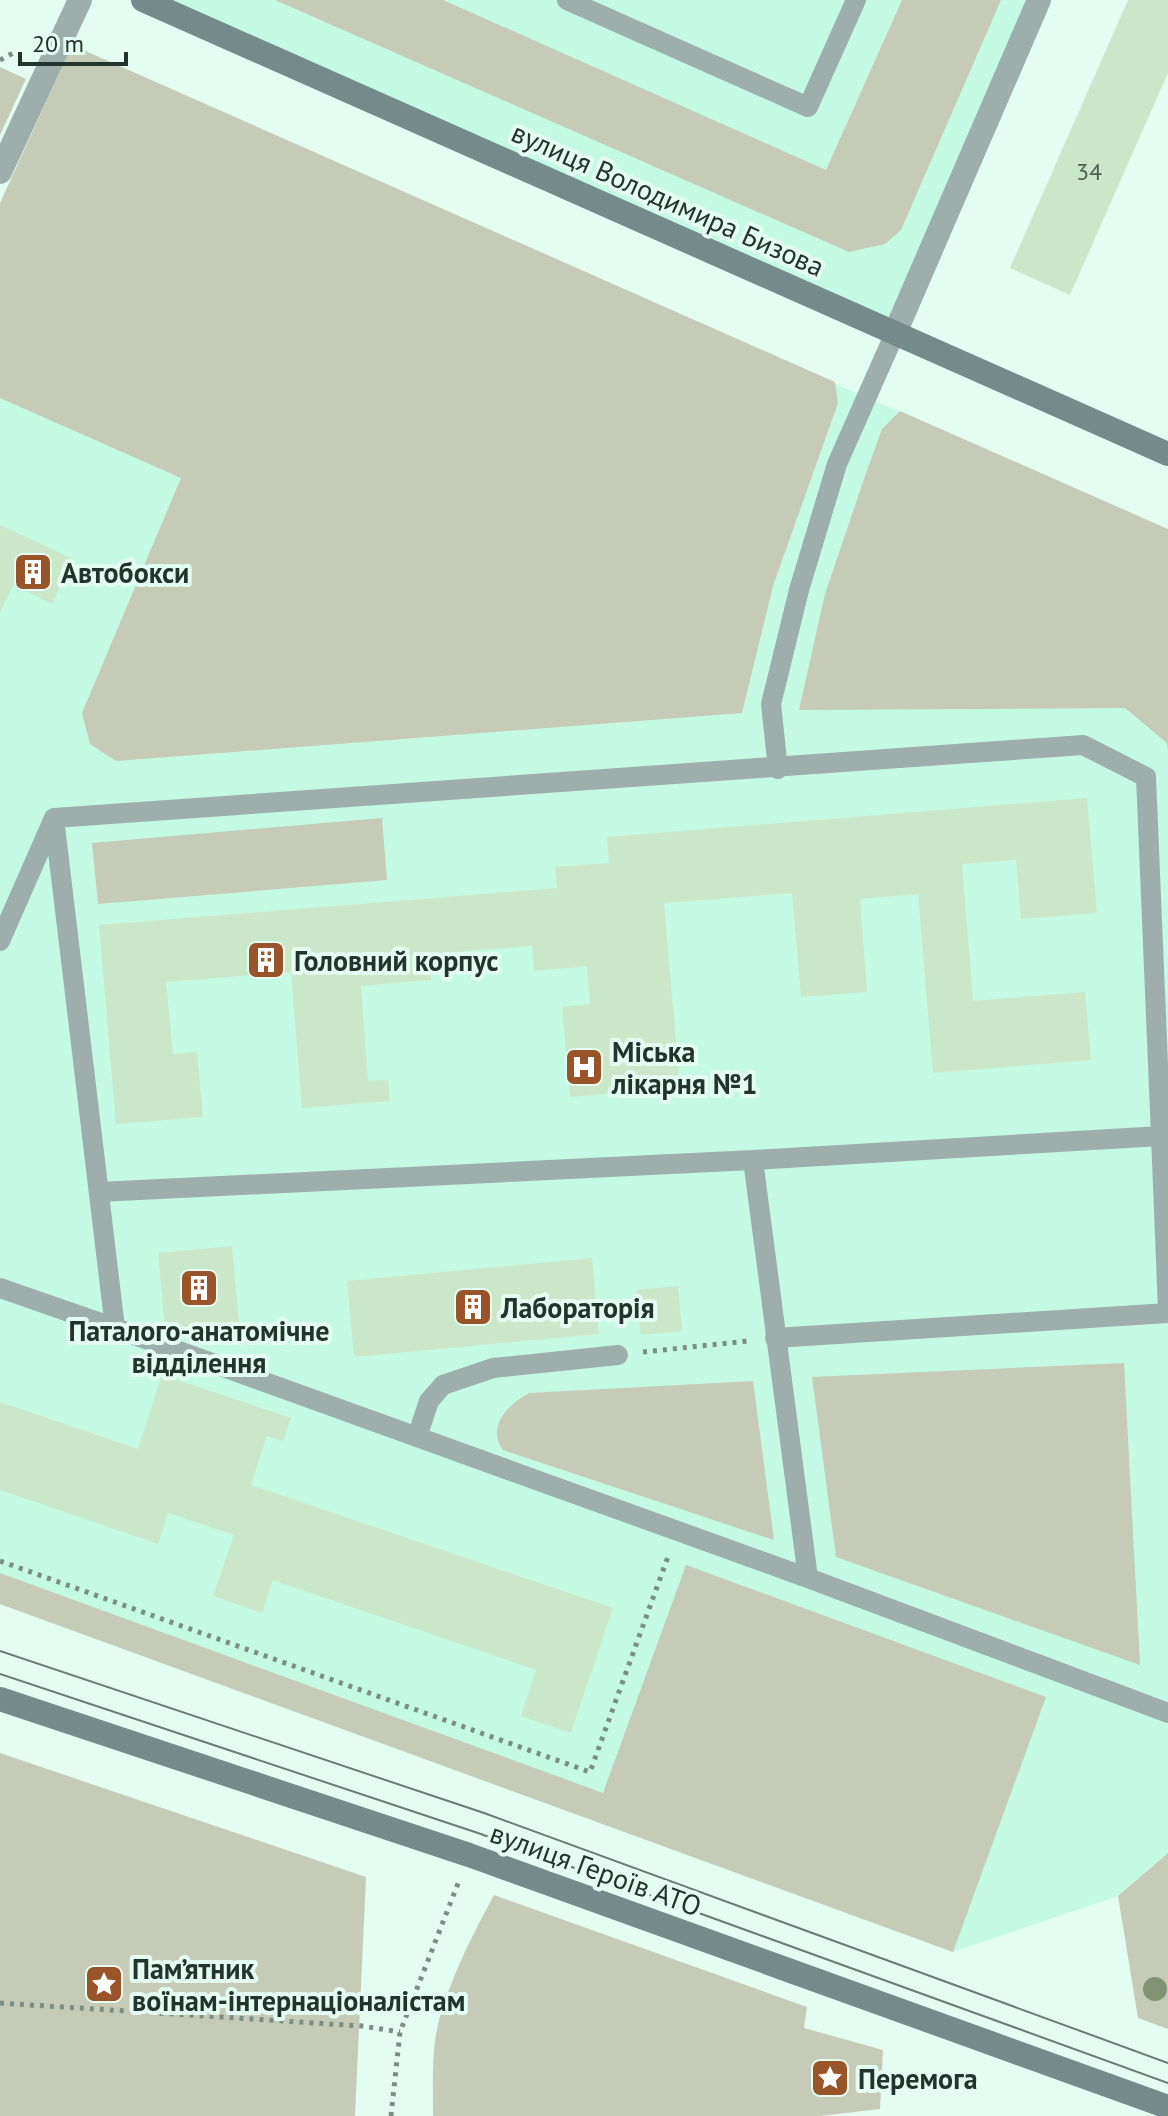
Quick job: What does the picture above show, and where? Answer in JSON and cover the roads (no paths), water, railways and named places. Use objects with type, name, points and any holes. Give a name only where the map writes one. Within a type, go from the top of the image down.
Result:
[{"type":"street","points":[[0,172],[80,0]]},
{"type":"street","name":"вулиця Володимира Бизова","points":[[143,0],[1168,454]]},
{"type":"street","points":[[895,333],[1039,0]]},
{"type":"street","name":"вулиця Героїв АТО","points":[[0,1699],[469,1855],[1168,2107]]},
{"type":"lane","points":[[567,0],[808,107],[856,0]]},
{"type":"lane","points":[[778,769],[771,704],[799,590],[837,464],[895,333]]},
{"type":"lane","points":[[54,818],[1083,745],[1146,777],[1164,1136],[1168,1312],[775,1338]]},
{"type":"lane","points":[[0,941],[54,818]]},
{"type":"lane","points":[[54,818],[115,1328]]},
{"type":"lane","points":[[99,1192],[1164,1136]]},
{"type":"lane","points":[[753,1160],[808,1578]]},
{"type":"lane","points":[[0,1288],[808,1578],[1168,1713]]},
{"type":"lane","points":[[417,1437],[429,1401],[443,1385],[493,1368],[618,1355]]},
{"type":"tram line","points":[[0,1651],[484,1813],[1168,2063]]},
{"type":"tram line","points":[[0,1674],[478,1833],[1168,2083]]},
{"type":"place","name":"Автобокси","points":[[33,572]]},
{"type":"place","name":"Головний корпус","points":[[266,960]]},
{"type":"place","name":"Міська лікарня №1","points":[[584,1067]]},
{"type":"place","name":"Паталого-анатомічне відділення","points":[[199,1288]]},
{"type":"place","name":"Лабораторія","points":[[473,1307]]},
{"type":"place","name":"Пам’ятник воїнам-інтернаціоналістам","points":[[104,1984]]},
{"type":"place","name":"Перемога","points":[[830,2078]]}]
